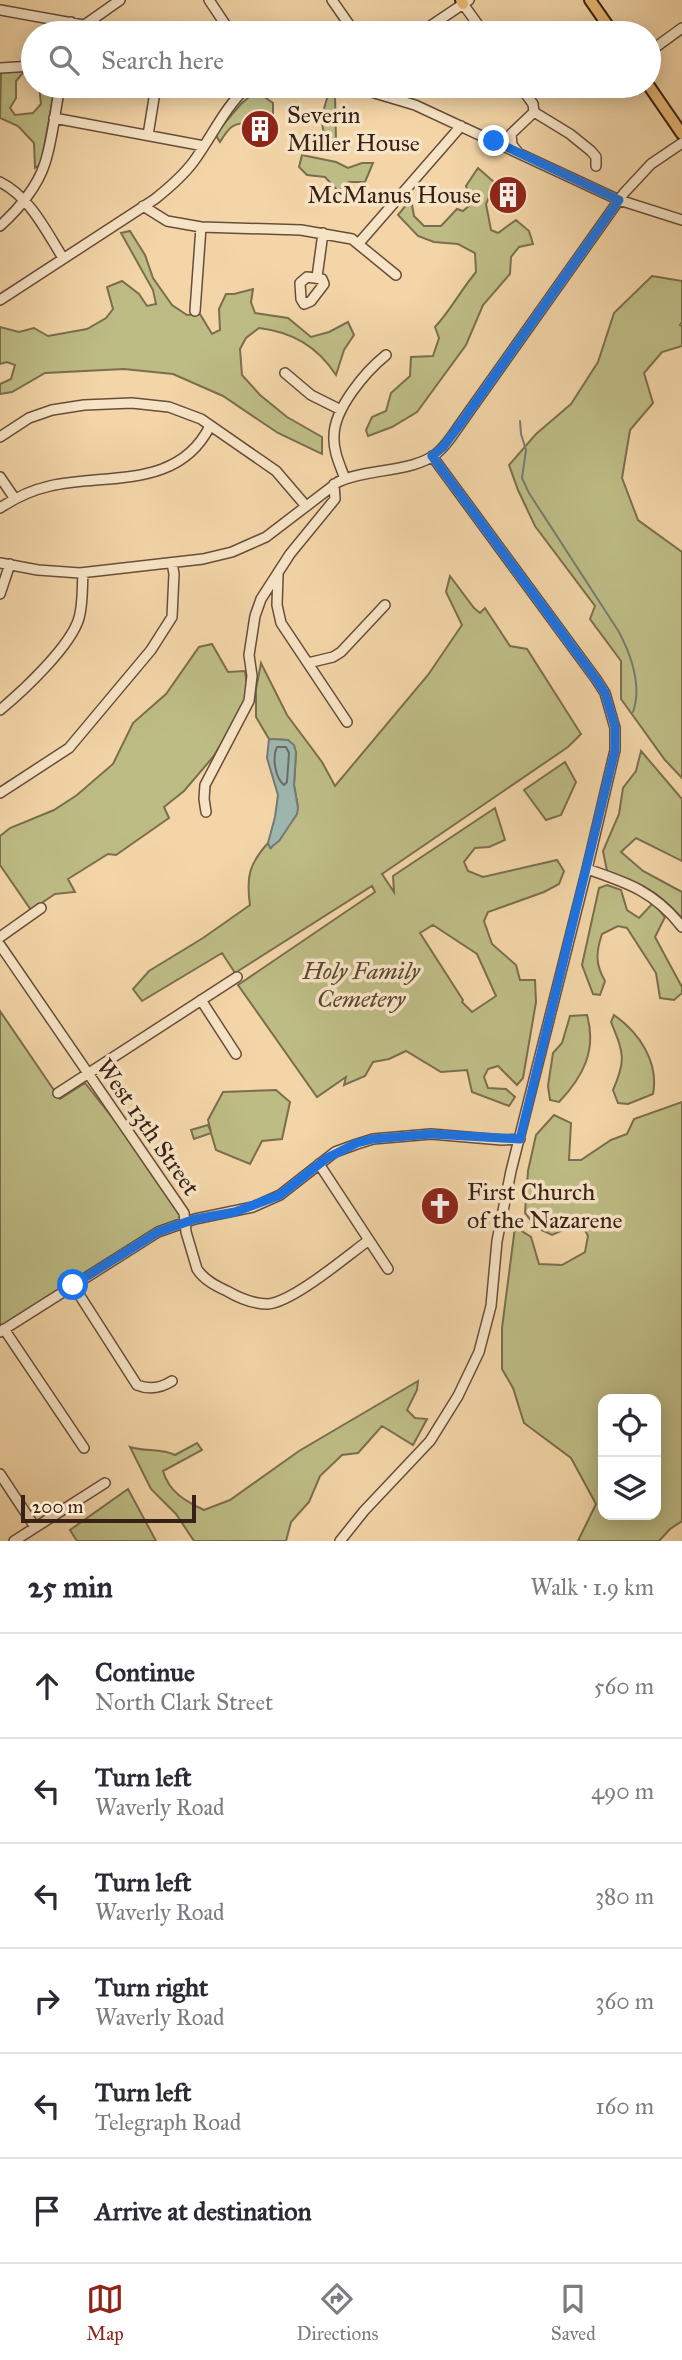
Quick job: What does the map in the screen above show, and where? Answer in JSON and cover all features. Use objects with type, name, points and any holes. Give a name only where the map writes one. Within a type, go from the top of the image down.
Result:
[{"type":"main road","points":[[590,0],[605,21]]},
{"type":"main road","points":[[657,98],[682,134]]},
{"type":"street","points":[[90,21],[120,0]]},
{"type":"street","points":[[209,0],[223,21]]},
{"type":"street","points":[[332,0],[347,21]]},
{"type":"street","points":[[436,21],[464,1],[476,21]]},
{"type":"street","points":[[0,10],[63,21]]},
{"type":"street","points":[[661,43],[682,28]]},
{"type":"street","points":[[0,68],[21,67]]},
{"type":"street","points":[[0,226],[24,199],[45,164],[58,98]]},
{"type":"street","points":[[148,135],[154,98]]},
{"type":"street","points":[[0,300],[178,181],[204,146],[226,108],[236,98]]},
{"type":"street","points":[[393,98],[461,125],[619,200],[682,220]]},
{"type":"street","points":[[494,141],[511,134],[527,121],[534,112],[529,98]]},
{"type":"street","points":[[534,112],[582,143],[596,158],[596,166]]},
{"type":"street","points":[[54,118],[204,146]]},
{"type":"street","points":[[359,243],[461,125]]},
{"type":"street","points":[[511,134],[512,145],[518,152]]},
{"type":"street","points":[[0,594],[5,563],[38,570],[83,573],[172,563],[232,552],[266,537],[345,478],[407,465],[432,456],[443,447],[461,423],[619,200],[643,171],[682,143]]},
{"type":"street","points":[[0,182],[24,199],[63,258]]},
{"type":"street","points":[[143,206],[167,221],[201,227],[279,229],[352,239],[396,275]]},
{"type":"street","points":[[195,311],[201,227]]},
{"type":"street","points":[[317,277],[323,233]]},
{"type":"street","points":[[345,478],[336,453],[334,436],[341,410],[376,363],[386,355]]},
{"type":"street","points":[[285,373],[311,395],[341,410]]},
{"type":"street","points":[[0,438],[40,414],[84,405],[162,405],[186,412],[211,426],[276,471],[306,506]]},
{"type":"street","points":[[0,508],[15,499],[51,486],[158,472],[173,465],[196,446],[211,426]]},
{"type":"street","points":[[340,1541],[363,1511],[430,1441],[469,1375],[479,1352],[491,1306],[502,1216],[615,750],[615,727],[605,693],[533,604],[432,456]]},
{"type":"street","points":[[0,477],[15,499]]},
{"type":"street","points":[[206,812],[205,785],[249,701],[252,676],[249,655],[255,615],[261,599],[278,572],[335,499],[334,484]]},
{"type":"street","points":[[0,793],[69,748],[151,650],[173,617],[172,563]]},
{"type":"street","points":[[278,572],[277,605],[281,623],[347,722]]},
{"type":"street","points":[[0,710],[27,688],[72,634],[79,619],[83,573]]},
{"type":"street","points":[[308,663],[334,657],[341,652],[385,605]]},
{"type":"street","points":[[587,869],[631,885],[654,897],[682,927]]},
{"type":"street","points":[[0,937],[41,908]]},
{"type":"street","name":"West 13th Street","points":[[0,945],[184,1213],[191,1249],[200,1274],[240,1298],[260,1304],[272,1304],[288,1298],[369,1240]]},
{"type":"street","points":[[58,1093],[237,977]]},
{"type":"street","points":[[201,1000],[236,1054]]},
{"type":"street","points":[[85,1448],[2,1330],[158,1232],[185,1222],[253,1207],[280,1195],[335,1152],[373,1139],[431,1134],[520,1139]]},
{"type":"street","points":[[319,1164],[388,1269]]},
{"type":"street","points":[[73,1285],[137,1385],[147,1388],[172,1381]]},
{"type":"street","points":[[0,1474],[35,1527]]},
{"type":"street","points":[[14,1541],[105,1483]]},
{"type":"green space","points":[[21,69],[21,75],[16,81],[16,98],[10,108],[15,115],[33,113],[41,104],[40,98],[53,98],[41,164],[35,168],[34,143],[18,126],[0,118],[1,73]]},
{"type":"green space","points":[[248,98],[266,98],[273,103],[273,114],[269,121],[258,117],[249,124],[235,125],[220,142],[215,134]]},
{"type":"green space","points":[[327,98],[335,98],[336,140],[327,142],[322,118]]},
{"type":"green space","points":[[302,155],[336,162],[348,168],[362,163],[373,163],[365,182],[349,182],[338,191],[325,177],[307,175],[299,167]]},
{"type":"green space","points":[[478,168],[495,183],[486,204],[491,230],[498,233],[516,220],[529,231],[533,244],[519,247],[511,257],[510,274],[483,305],[466,345],[417,412],[392,427],[368,436],[366,430],[372,417],[386,411],[391,393],[410,376],[411,357],[433,356],[439,338],[435,327],[476,272],[475,253],[458,244],[434,242],[418,236],[398,215],[411,199],[414,216],[424,226],[441,226],[457,209],[463,211],[471,204],[466,186]]},
{"type":"green space","points":[[130,231],[145,255],[153,278],[172,305],[187,315],[200,314],[212,334],[220,330],[219,309],[226,294],[253,289],[251,302],[255,313],[288,318],[311,337],[329,332],[348,322],[354,335],[344,350],[336,375],[312,348],[293,337],[271,330],[259,328],[246,338],[240,349],[242,375],[260,395],[287,417],[322,437],[322,454],[278,433],[223,396],[173,374],[124,369],[45,373],[12,392],[0,394],[0,384],[11,379],[15,365],[7,362],[0,364],[0,327],[19,332],[34,328],[48,336],[87,329],[106,318],[113,309],[107,287],[122,281],[139,294],[147,306],[156,304],[153,290],[121,233]]},
{"type":"green space","points":[[652,276],[682,281],[682,346],[662,352],[644,373],[653,403],[630,430],[622,478],[638,520],[682,552],[682,778],[665,760],[621,699],[621,661],[590,619],[595,606],[535,526],[509,465],[536,434],[571,404],[598,362],[614,313]]},
{"type":"green space","name":"Holy Family Cemetery","points":[[450,576],[474,608],[480,613],[485,608],[510,646],[527,649],[581,734],[568,747],[382,874],[394,892],[393,876],[495,808],[505,840],[489,847],[475,848],[464,862],[468,871],[483,877],[557,860],[564,871],[559,884],[488,912],[484,921],[492,944],[516,965],[520,980],[535,980],[536,1002],[523,1078],[517,1085],[498,1066],[488,1069],[484,1077],[488,1088],[506,1089],[515,1097],[509,1106],[472,1092],[467,1070],[441,1072],[406,1051],[389,1059],[373,1062],[365,1076],[344,1085],[346,1077],[317,1097],[238,985],[375,892],[372,886],[235,973],[222,953],[142,1001],[133,989],[149,971],[250,905],[248,886],[253,864],[268,843],[271,848],[298,808],[294,785],[296,752],[288,740],[269,739],[256,717],[256,689],[261,663],[287,715],[322,762],[335,786],[428,675],[462,625],[446,592]],"holes":[[[433,925],[477,954],[496,996],[472,1012],[462,1002],[420,933]]]},
{"type":"green space","points":[[212,644],[228,672],[245,671],[248,691],[241,712],[213,757],[184,791],[164,807],[169,818],[116,855],[108,854],[68,879],[75,892],[55,894],[31,910],[0,865],[0,836],[10,828],[54,810],[77,795],[113,764],[133,723],[166,694],[199,647]]},
{"type":"green space","points":[[641,751],[682,799],[682,861],[636,838],[621,852],[643,871],[682,892],[682,918],[648,889],[607,871],[603,851],[619,814],[623,788],[636,771]]},
{"type":"green space","points":[[565,762],[576,782],[561,815],[546,820],[524,790]]},
{"type":"green space","points":[[607,885],[621,890],[627,910],[639,918],[653,903],[665,917],[655,937],[682,987],[682,993],[674,1000],[660,998],[656,973],[627,928],[618,926],[602,934],[598,958],[599,969],[605,981],[600,995],[593,994],[582,965],[599,888]]},
{"type":"green space","points":[[0,1011],[60,1099],[85,1083],[169,1189],[185,1222],[175,1225],[0,1332]]},
{"type":"green space","points":[[587,1015],[590,1040],[586,1062],[575,1083],[559,1102],[550,1100],[548,1086],[553,1053],[562,1043],[570,1016]]},
{"type":"green space","points":[[614,1015],[632,1031],[646,1050],[653,1071],[653,1094],[628,1104],[618,1103],[613,1090],[622,1063],[621,1049],[611,1022]]},
{"type":"green space","points":[[276,1090],[290,1102],[282,1139],[262,1141],[250,1164],[216,1150],[211,1133],[194,1139],[191,1130],[208,1125],[211,1132],[208,1120],[223,1092]]},
{"type":"green space","points":[[682,1102],[682,1521],[659,1541],[578,1541],[596,1504],[571,1458],[524,1423],[513,1388],[502,1369],[502,1328],[515,1227],[531,1237],[539,1264],[562,1265],[585,1252],[588,1236],[581,1222],[552,1235],[537,1228],[525,1213],[528,1171],[536,1135],[554,1115],[571,1123],[569,1160],[581,1160],[611,1140],[627,1134],[634,1119]]},
{"type":"green space","points":[[418,1381],[417,1390],[407,1410],[415,1418],[427,1419],[413,1445],[382,1426],[358,1453],[342,1455],[320,1476],[309,1502],[291,1522],[286,1541],[194,1541],[176,1514],[151,1489],[130,1447],[175,1455],[197,1443],[202,1450],[163,1471],[169,1485],[179,1495],[204,1510],[230,1500],[299,1451]]},
{"type":"green space","points":[[128,1489],[156,1541],[77,1541],[70,1530]]},
{"type":"water","points":[[269,739],[288,740],[294,745],[294,785],[298,808],[297,814],[279,841],[270,848],[268,843],[278,795],[267,758]]},
{"type":"waterway","points":[[520,421],[526,450],[522,478],[619,632],[636,681],[633,712]]},
{"type":"place","name":"Severin Miller House","points":[[260,129]]},
{"type":"place","name":"McManus House","points":[[508,195]]},
{"type":"place","name":"First Church of the Nazarene","points":[[440,1206]]},
{"type":"route","points":[[73,1285],[158,1232],[195,1219],[253,1207],[280,1195],[335,1152],[357,1143],[431,1134],[520,1139],[615,750],[615,727],[605,693],[596,679],[432,456],[438,453],[461,423],[619,200],[494,141]]}]
